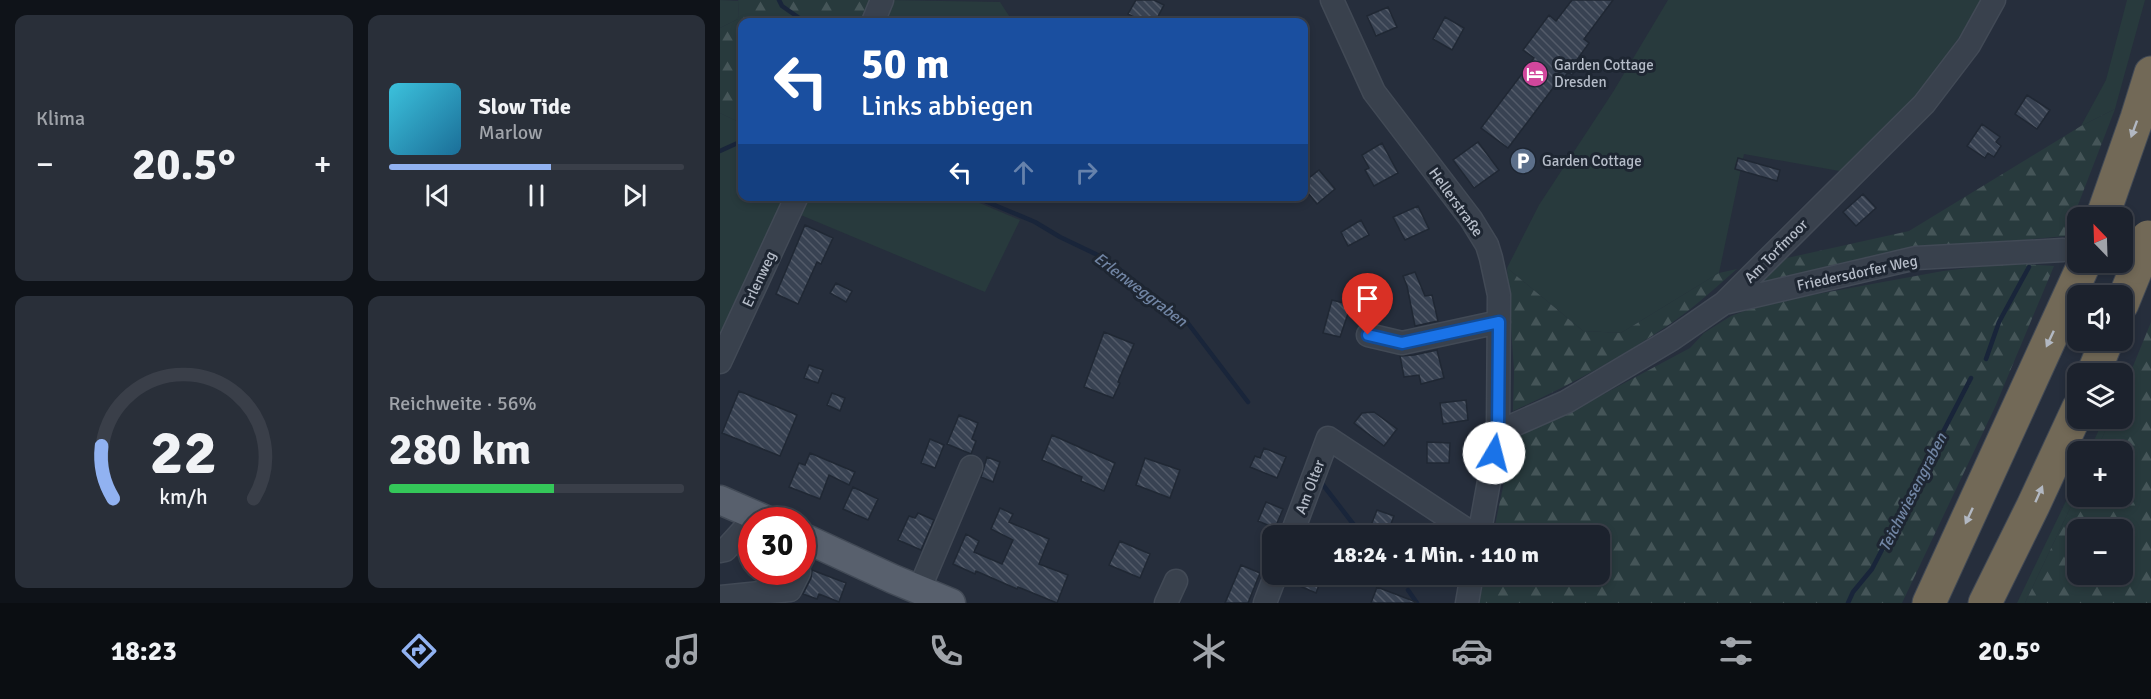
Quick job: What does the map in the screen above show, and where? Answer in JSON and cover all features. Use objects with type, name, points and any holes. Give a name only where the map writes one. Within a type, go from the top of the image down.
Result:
[{"type":"highway","points":[[2106,207],[2151,73]]},
{"type":"highway","points":[[2130,285],[2150,234]]},
{"type":"highway","points":[[1929,603],[2071,273]]},
{"type":"highway","points":[[1985,603],[2069,429]]},
{"type":"main road","points":[[720,500],[738,508]]},
{"type":"main road","points":[[816,551],[951,603]]},
{"type":"street","points":[[875,18],[882,0]]},
{"type":"street","name":"Hellerstraße","points":[[1332,0],[1374,92],[1471,219],[1488,245],[1499,295],[1498,432],[1479,525]]},
{"type":"street","name":"Am Torfmoor","points":[[1498,432],[1566,402],[1671,339],[1724,303],[1924,104],[1969,45],[1994,0]]},
{"type":"street","name":"Erlenweg","points":[[720,362],[795,201]]},
{"type":"street","name":"Friedersdorfer Weg","points":[[1724,303],[1916,258],[2067,260]]},
{"type":"street","points":[[1368,335],[1402,343],[1499,322]]},
{"type":"street","name":"Hellerstraße","points":[[1328,438],[1460,525]]},
{"type":"street","name":"Am Olter","points":[[1295,525],[1328,438]]},
{"type":"street","points":[[919,590],[971,466]]},
{"type":"street","points":[[720,551],[725,550],[738,536]]},
{"type":"street","points":[[1166,603],[1176,581]]},
{"type":"street","points":[[720,597],[790,590],[792,585]]},
{"type":"street","points":[[1265,603],[1272,585]]},
{"type":"street","points":[[1467,603],[1470,585]]},
{"type":"green space","points":[[720,0],[739,1],[738,19],[720,28]]},
{"type":"green space","points":[[738,0],[871,0],[864,18],[738,18]]},
{"type":"green space","points":[[886,0],[1000,2],[1010,18],[879,18]]},
{"type":"green space","points":[[1668,0],[1986,0],[1922,89],[1845,172],[1744,154],[1719,273],[1621,333],[1583,331],[1507,268],[1539,205],[1613,92]]},
{"type":"green space","points":[[2127,0],[2145,0],[2115,109],[2081,126],[2106,80]]},
{"type":"green space","points":[[738,19],[738,123],[720,113],[720,28]]},
{"type":"green space","points":[[2115,109],[2077,207],[2067,207],[2066,236],[1968,245],[1767,283],[1763,281],[1778,260],[1909,231],[2081,126]]},
{"type":"green space","points":[[720,113],[738,123],[738,201],[788,201],[720,349]]},
{"type":"green space","points":[[801,201],[975,201],[1020,220],[985,292],[796,213]]},
{"type":"green space","points":[[2010,263],[2054,266],[1995,407],[1902,603],[1479,603],[1483,585],[1610,585],[1610,525],[1495,525],[1513,439],[1572,411],[1690,348],[1704,333],[1731,316],[1763,304],[1943,271]]},
{"type":"green space","points":[[1507,268],[1583,331],[1621,333],[1719,273],[1737,269],[1690,310],[1654,335],[1595,370],[1513,411],[1514,370]]},
{"type":"green space","points":[[2151,322],[2151,603],[2025,603],[2071,507],[2133,507],[2133,441],[2101,441],[2106,429],[2133,429],[2133,366]]},
{"type":"green space","points":[[2099,429],[2106,429],[2101,441],[2094,441]]},
{"type":"green space","points":[[2067,499],[2067,507],[2071,507],[2025,603],[2017,603]]},
{"type":"building","points":[[1136,0],[1154,0],[1164,5],[1157,18],[1136,18],[1128,14]]},
{"type":"building","name":"Garden Cottage Dresden","points":[[1572,0],[1613,0],[1584,39],[1589,43],[1576,61],[1580,64],[1572,75],[1568,72],[1564,78],[1562,76],[1508,148],[1481,128],[1534,58],[1523,50],[1549,15],[1556,21]]},
{"type":"building","points":[[1388,7],[1397,27],[1376,36],[1367,16]]},
{"type":"building","points":[[1445,17],[1464,28],[1452,50],[1433,39]]},
{"type":"building","points":[[2027,95],[2050,110],[2037,129],[2015,114]]},
{"type":"building","points":[[1982,124],[2000,137],[1996,142],[2001,146],[1994,157],[1988,153],[1985,158],[1967,146]]},
{"type":"building","points":[[1478,142],[1499,170],[1474,188],[1453,160]]},
{"type":"building","points":[[1382,143],[1398,173],[1374,186],[1365,170],[1369,168],[1362,155]]},
{"type":"building","points":[[1738,158],[1780,170],[1777,181],[1735,169]]},
{"type":"building","points":[[1319,170],[1335,189],[1317,204],[1308,193],[1308,179]]},
{"type":"building","points":[[1863,194],[1876,208],[1856,226],[1843,212]]},
{"type":"building","points":[[1418,206],[1429,229],[1405,240],[1393,217]]},
{"type":"building","points":[[1361,220],[1369,235],[1348,246],[1341,232]]},
{"type":"building","points":[[805,225],[833,238],[821,264],[817,262],[798,304],[776,294]]},
{"type":"building","points":[[1415,272],[1425,296],[1432,295],[1438,321],[1415,326],[1403,276]]},
{"type":"building","points":[[836,283],[852,291],[846,302],[830,293]]},
{"type":"building","points":[[1332,300],[1351,305],[1340,337],[1323,333]]},
{"type":"building","points":[[1104,332],[1134,344],[1113,398],[1084,387]]},
{"type":"building","points":[[1437,350],[1444,378],[1421,384],[1419,375],[1404,377],[1400,356]]},
{"type":"building","points":[[809,365],[823,370],[818,383],[804,378]]},
{"type":"building","points":[[739,391],[797,415],[780,456],[722,433]]},
{"type":"building","points":[[832,393],[845,398],[840,411],[827,405]]},
{"type":"building","points":[[1466,400],[1468,420],[1443,424],[1440,403]]},
{"type":"building","points":[[1374,412],[1397,429],[1384,446],[1354,423],[1362,413]]},
{"type":"building","points":[[959,415],[978,423],[972,439],[976,441],[971,454],[947,444]]},
{"type":"building","points":[[1052,435],[1115,463],[1104,491],[1081,481],[1082,477],[1042,460]]},
{"type":"building","points":[[930,439],[944,445],[935,468],[921,463]]},
{"type":"building","points":[[1427,442],[1450,443],[1449,463],[1427,463]]},
{"type":"building","points":[[1264,448],[1286,457],[1277,478],[1250,467],[1255,456],[1260,458]]},
{"type":"building","points":[[810,453],[855,472],[849,485],[829,475],[820,499],[789,487],[799,463],[805,465]]},
{"type":"building","points":[[987,457],[1000,462],[993,482],[981,477]]},
{"type":"building","points":[[1145,458],[1180,470],[1170,498],[1136,485]]},
{"type":"building","points":[[853,487],[878,499],[868,520],[843,509]]},
{"type":"building","points":[[1266,502],[1283,509],[1276,525],[1268,525],[1258,521]]},
{"type":"building","points":[[1000,508],[1013,514],[1009,522],[1049,539],[1039,564],[1068,575],[1057,603],[953,564],[966,534],[979,541],[974,552],[1002,564],[1013,540],[991,529]]},
{"type":"building","points":[[1377,510],[1394,516],[1390,525],[1371,525]]},
{"type":"building","points":[[918,513],[934,520],[921,550],[898,540],[909,516],[915,518]]},
{"type":"building","points":[[1120,541],[1150,554],[1140,578],[1109,565]]},
{"type":"building","points":[[1241,565],[1260,573],[1248,603],[1225,603]]},
{"type":"building","points":[[816,572],[846,583],[839,602],[819,594],[817,599],[803,594],[808,585],[816,585]]},
{"type":"building","points":[[1297,585],[1319,585],[1316,593]]},
{"type":"building","points":[[1377,587],[1416,602],[1416,603],[1371,603]]},
{"type":"waterway","name":"Erlenweggraben","points":[[779,0],[782,6],[799,18]]},
{"type":"waterway","points":[[720,151],[738,143]]},
{"type":"waterway","name":"Erlenweggraben","points":[[985,201],[1035,222],[1106,259],[1187,322],[1248,402]]},
{"type":"waterway","name":"Teichwiesengraben","points":[[1986,359],[1999,322],[2029,267]]},
{"type":"waterway","name":"Teichwiesengraben","points":[[1848,603],[1853,592],[1872,569],[1971,378]]},
{"type":"waterway","name":"Erlenweggraben","points":[[1320,481],[1354,525]]},
{"type":"waterway","name":"Erlenweggraben","points":[[1408,590],[1417,603]]},
{"type":"place","name":"Garden Cottage Dresden","points":[[1535,74]]},
{"type":"place","name":"Garden Cottage","points":[[1523,161]]},
{"type":"route","points":[[1368,335],[1402,343],[1499,322],[1498,432],[1494,453]]}]
